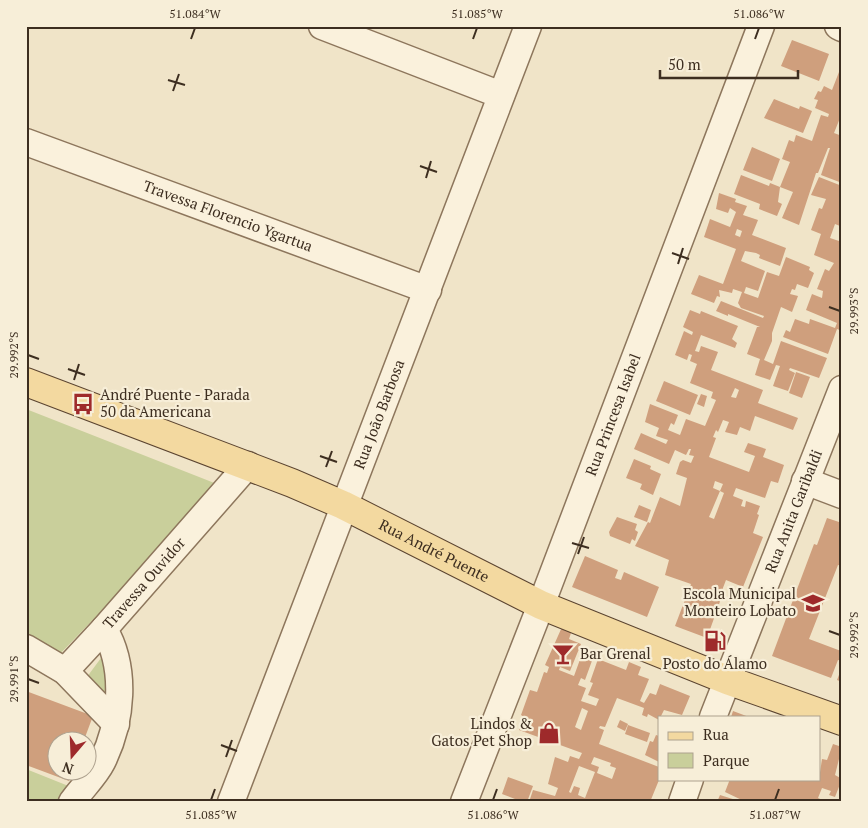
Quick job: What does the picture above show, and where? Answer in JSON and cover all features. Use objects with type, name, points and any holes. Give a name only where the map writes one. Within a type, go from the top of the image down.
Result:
[{"type":"main road","name":"Rua André Puente","points":[[26,382],[248,465],[342,505],[541,605],[727,680],[842,721]]},
{"type":"street","points":[[322,26],[502,95]]},
{"type":"street","name":"Rua João Barbosa","points":[[231,802],[342,505],[428,290],[528,26]]},
{"type":"street","name":"Rua Princesa Isabel","points":[[464,802],[761,26]]},
{"type":"street","points":[[838,26],[842,28]]},
{"type":"street","name":"Travessa Florencio Ygartua","points":[[26,142],[428,290]]},
{"type":"street","name":"Rua Anita Garibaldi","points":[[714,716],[842,389]]},
{"type":"street","name":"Travessa Ouvidor","points":[[72,802],[102,763],[116,724],[120,682],[114,645],[104,629],[248,465]]},
{"type":"street","points":[[805,481],[842,495]]},
{"type":"street","points":[[65,671],[104,629]]},
{"type":"street","points":[[26,648],[65,671],[116,724]]},
{"type":"street","points":[[682,802],[690,780]]},
{"type":"green space","points":[[26,409],[222,486],[56,658],[26,636]]},
{"type":"green space","points":[[101,658],[113,683],[111,707],[84,681]]},
{"type":"green space","points":[[26,769],[48,778],[48,780],[54,780],[71,787],[59,802],[26,802]]},
{"type":"building","points":[[792,40],[829,54],[819,81],[781,66]]},
{"type":"building","points":[[839,72],[842,73],[842,113],[834,133],[842,136],[842,183],[821,175],[830,148],[828,148],[818,173],[816,173],[799,225],[782,218],[793,192],[780,187],[790,162],[782,159],[789,140],[794,142],[796,135],[812,141],[821,115],[828,117],[829,114],[815,108],[818,100],[814,99],[818,91],[821,92],[824,86],[832,90]]},
{"type":"building","points":[[774,99],[799,109],[800,106],[812,111],[803,133],[764,118]]},
{"type":"building","points":[[752,147],[780,159],[772,181],[743,170]]},
{"type":"building","points":[[741,175],[769,186],[770,183],[780,187],[778,202],[782,204],[777,216],[759,209],[760,204],[734,194]]},
{"type":"building","points":[[819,177],[842,186],[842,213],[839,216],[842,217],[842,222],[840,226],[835,224],[830,238],[842,242],[842,331],[837,329],[828,354],[783,337],[786,330],[790,332],[795,319],[809,324],[810,319],[835,328],[837,323],[806,310],[812,294],[822,298],[823,291],[817,289],[825,269],[829,271],[834,263],[814,255],[821,234],[811,230],[819,208],[822,209],[826,199],[811,195]]},
{"type":"building","points":[[719,193],[736,199],[735,202],[747,206],[743,215],[758,220],[752,235],[786,248],[780,266],[759,258],[760,255],[756,253],[745,251],[741,261],[765,271],[758,291],[746,287],[744,293],[758,298],[767,272],[779,276],[786,257],[810,267],[809,270],[814,273],[808,288],[797,284],[795,290],[792,289],[790,294],[798,296],[792,312],[781,307],[772,333],[772,341],[764,360],[773,364],[781,341],[827,358],[819,378],[790,368],[789,370],[795,373],[788,391],[773,386],[780,366],[776,365],[770,380],[755,375],[760,359],[747,354],[757,327],[760,327],[716,311],[721,301],[763,318],[764,316],[741,308],[738,303],[742,292],[733,289],[732,293],[719,290],[720,297],[717,296],[714,303],[691,294],[699,275],[723,284],[736,249],[704,237],[710,219],[730,227],[736,212],[730,208],[728,213],[716,209]],"holes":[[[737,229],[742,231],[740,237],[735,235]]]},
{"type":"building","points":[[690,310],[700,314],[701,311],[738,326],[732,339],[737,343],[735,348],[701,335],[695,351],[699,352],[701,346],[718,352],[711,370],[763,390],[758,403],[798,418],[793,430],[755,416],[750,431],[740,427],[737,435],[725,432],[729,422],[723,420],[718,432],[716,430],[713,437],[716,438],[709,457],[749,472],[755,456],[744,452],[748,443],[766,449],[763,457],[784,465],[778,483],[771,481],[765,498],[736,488],[733,496],[743,500],[741,506],[745,507],[746,501],[760,506],[753,533],[763,537],[743,587],[726,580],[707,638],[675,626],[691,584],[665,575],[669,560],[635,546],[648,522],[650,523],[660,497],[680,506],[687,478],[676,474],[680,462],[683,460],[691,463],[694,456],[689,455],[691,449],[689,449],[686,455],[675,450],[669,464],[634,449],[641,433],[666,444],[668,440],[656,436],[659,428],[645,422],[650,404],[678,415],[674,425],[671,423],[668,430],[680,435],[686,419],[705,426],[716,400],[711,398],[713,392],[690,383],[697,364],[690,361],[692,355],[689,354],[687,360],[675,355],[684,331],[692,335],[693,332],[683,327]],"holes":[[[735,388],[739,390],[736,398],[731,397]],[[715,481],[723,484],[720,491],[713,488]],[[720,491],[724,493],[714,519],[709,517]]]},
{"type":"building","points":[[796,372],[810,377],[802,398],[789,393]]},
{"type":"building","points":[[664,381],[698,395],[690,415],[656,401]]},
{"type":"building","points":[[701,394],[707,396],[704,407],[697,404]]},
{"type":"building","points":[[634,459],[651,466],[650,469],[661,474],[653,495],[640,489],[642,484],[626,478]]},
{"type":"building","points":[[639,505],[651,510],[647,522],[634,517]]},
{"type":"building","points":[[617,517],[637,524],[635,530],[638,532],[635,541],[632,539],[630,544],[610,536],[609,532]]},
{"type":"building","points":[[827,518],[842,523],[842,566],[838,565],[809,639],[841,651],[842,661],[838,660],[831,678],[772,656],[814,544],[817,545]]},
{"type":"building","points":[[585,556],[618,570],[615,578],[621,580],[624,572],[659,587],[647,617],[572,587]]},
{"type":"building","points":[[562,627],[572,630],[569,639],[581,644],[570,671],[560,667],[559,670],[574,676],[582,654],[593,658],[585,680],[581,678],[578,685],[586,688],[581,701],[596,706],[599,699],[588,695],[593,683],[590,682],[598,659],[626,670],[629,662],[641,667],[638,675],[649,679],[640,701],[644,703],[650,693],[656,695],[660,684],[690,696],[682,715],[664,710],[661,716],[658,716],[658,719],[648,714],[647,717],[642,715],[644,708],[617,698],[605,727],[600,726],[599,728],[604,730],[599,744],[658,767],[659,780],[650,802],[529,802],[533,790],[555,796],[558,788],[548,784],[555,757],[568,762],[570,756],[579,759],[582,753],[519,730],[524,717],[521,715],[530,690],[537,692],[544,672],[547,673],[549,667],[545,665]],"holes":[[[582,708],[588,711],[581,730],[575,727]],[[594,757],[611,763],[610,766],[616,768],[612,779],[597,773],[599,767],[591,764]],[[579,766],[595,772],[585,798],[578,795],[580,788],[574,786],[571,793],[569,792]]]},
{"type":"building","points":[[842,667],[842,682],[837,680]]},
{"type":"building","points":[[26,691],[93,716],[88,730],[48,730],[48,773],[26,765]]},
{"type":"building","points":[[733,711],[746,716],[731,716]]},
{"type":"building","points":[[620,720],[628,724],[625,731],[617,727]]},
{"type":"building","points":[[628,725],[650,733],[647,742],[625,734]]},
{"type":"building","points":[[656,735],[658,736],[658,762],[645,755],[650,741],[653,742]]},
{"type":"building","points":[[833,744],[842,747],[835,775],[842,779],[835,797],[829,795],[831,791],[822,788],[818,798],[827,802],[746,802],[725,792],[730,780],[820,780],[822,759],[827,760]]},
{"type":"building","points":[[508,777],[533,786],[527,802],[516,802],[515,799],[502,794]]},
{"type":"building","points":[[720,795],[739,801],[739,802],[717,802]]},
{"type":"place","name":"André Puente - Parada 50 da Americana","points":[[83,404]]},
{"type":"place","name":"Escola Municipal Monteiro Lobato","points":[[813,603]]},
{"type":"place","name":"Posto do Álamo","points":[[715,641]]},
{"type":"place","name":"Bar Grenal","points":[[563,654]]},
{"type":"place","name":"Lindos & Gatos Pet Shop","points":[[549,733]]}]
